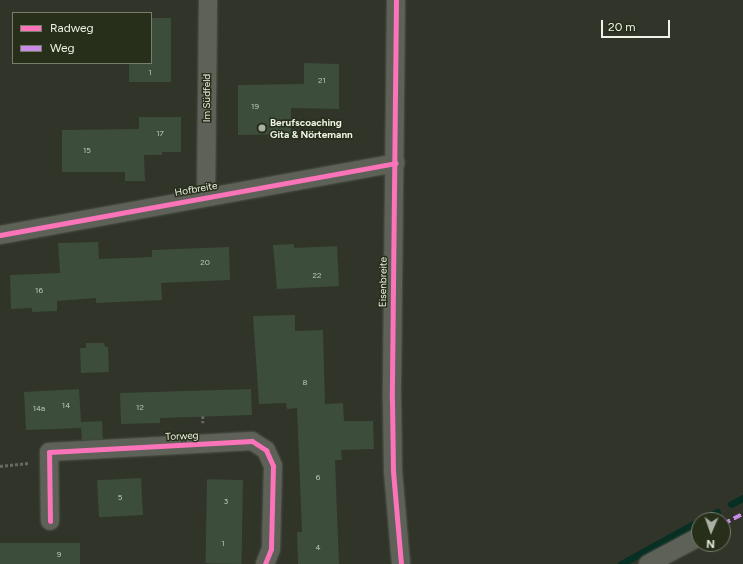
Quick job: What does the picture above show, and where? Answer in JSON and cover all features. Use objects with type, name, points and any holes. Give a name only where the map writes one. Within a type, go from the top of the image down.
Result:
[{"type":"street","name":"Im Südfeld","points":[[206,196],[208,0]]},
{"type":"street","name":"Eisenbreite","points":[[396,0],[392,400],[393,471],[400,564]]},
{"type":"street","name":"Hofbreite","points":[[0,235],[206,196],[395,163]]},
{"type":"street","name":"Torweg","points":[[49,452],[252,441],[266,450],[273,466],[271,549],[265,564]]},
{"type":"street","points":[[49,452],[50,521]]},
{"type":"street","points":[[648,564],[691,541]]},
{"type":"path","points":[[0,466],[25,465],[49,452]]},
{"type":"building","points":[[152,18],[171,18],[171,82],[129,82],[129,64],[152,64]]},
{"type":"building","points":[[304,63],[339,64],[339,109],[291,108],[291,134],[238,135],[238,85],[304,84]]},
{"type":"building","points":[[139,117],[181,117],[181,152],[162,152],[162,155],[144,155],[145,181],[125,181],[125,172],[62,172],[62,130],[139,129]]},
{"type":"building","points":[[98,242],[99,259],[152,257],[152,250],[229,247],[230,280],[161,283],[162,300],[96,303],[96,298],[57,301],[57,311],[32,312],[32,308],[11,309],[10,275],[60,273],[58,243]]},
{"type":"building","points":[[294,244],[294,248],[337,246],[339,286],[277,289],[273,245]]},
{"type":"building","points":[[295,315],[295,331],[323,330],[325,404],[343,403],[344,421],[373,421],[374,449],[341,450],[342,460],[335,460],[339,564],[298,564],[297,532],[302,532],[297,408],[287,409],[286,403],[259,404],[253,316]]},
{"type":"building","points":[[86,343],[104,343],[105,347],[108,347],[109,372],[81,373],[80,348],[86,348]]},
{"type":"building","points":[[79,389],[81,422],[102,421],[103,439],[82,440],[81,428],[26,430],[24,392]]},
{"type":"building","points":[[251,389],[252,415],[160,418],[160,423],[121,424],[120,393]]},
{"type":"building","points":[[141,478],[143,515],[99,517],[97,480]]},
{"type":"building","points":[[207,479],[243,480],[242,564],[206,563]]},
{"type":"building","points":[[0,543],[80,543],[80,564],[0,564]]},
{"type":"waterway","points":[[731,504],[743,498]]},
{"type":"waterway","points":[[621,564],[691,525]]},
{"type":"marked path","points":[[731,520],[743,514]]},
{"type":"cycle path","points":[[396,0],[392,400],[393,471],[401,564]]},
{"type":"cycle path","points":[[0,235],[395,163]]},
{"type":"cycle path","points":[[50,521],[49,452],[252,441],[266,450],[273,466],[271,549],[265,564]]},
{"type":"place","name":"Berufscoaching Gita & Nörtemann","points":[[262,128]]}]
